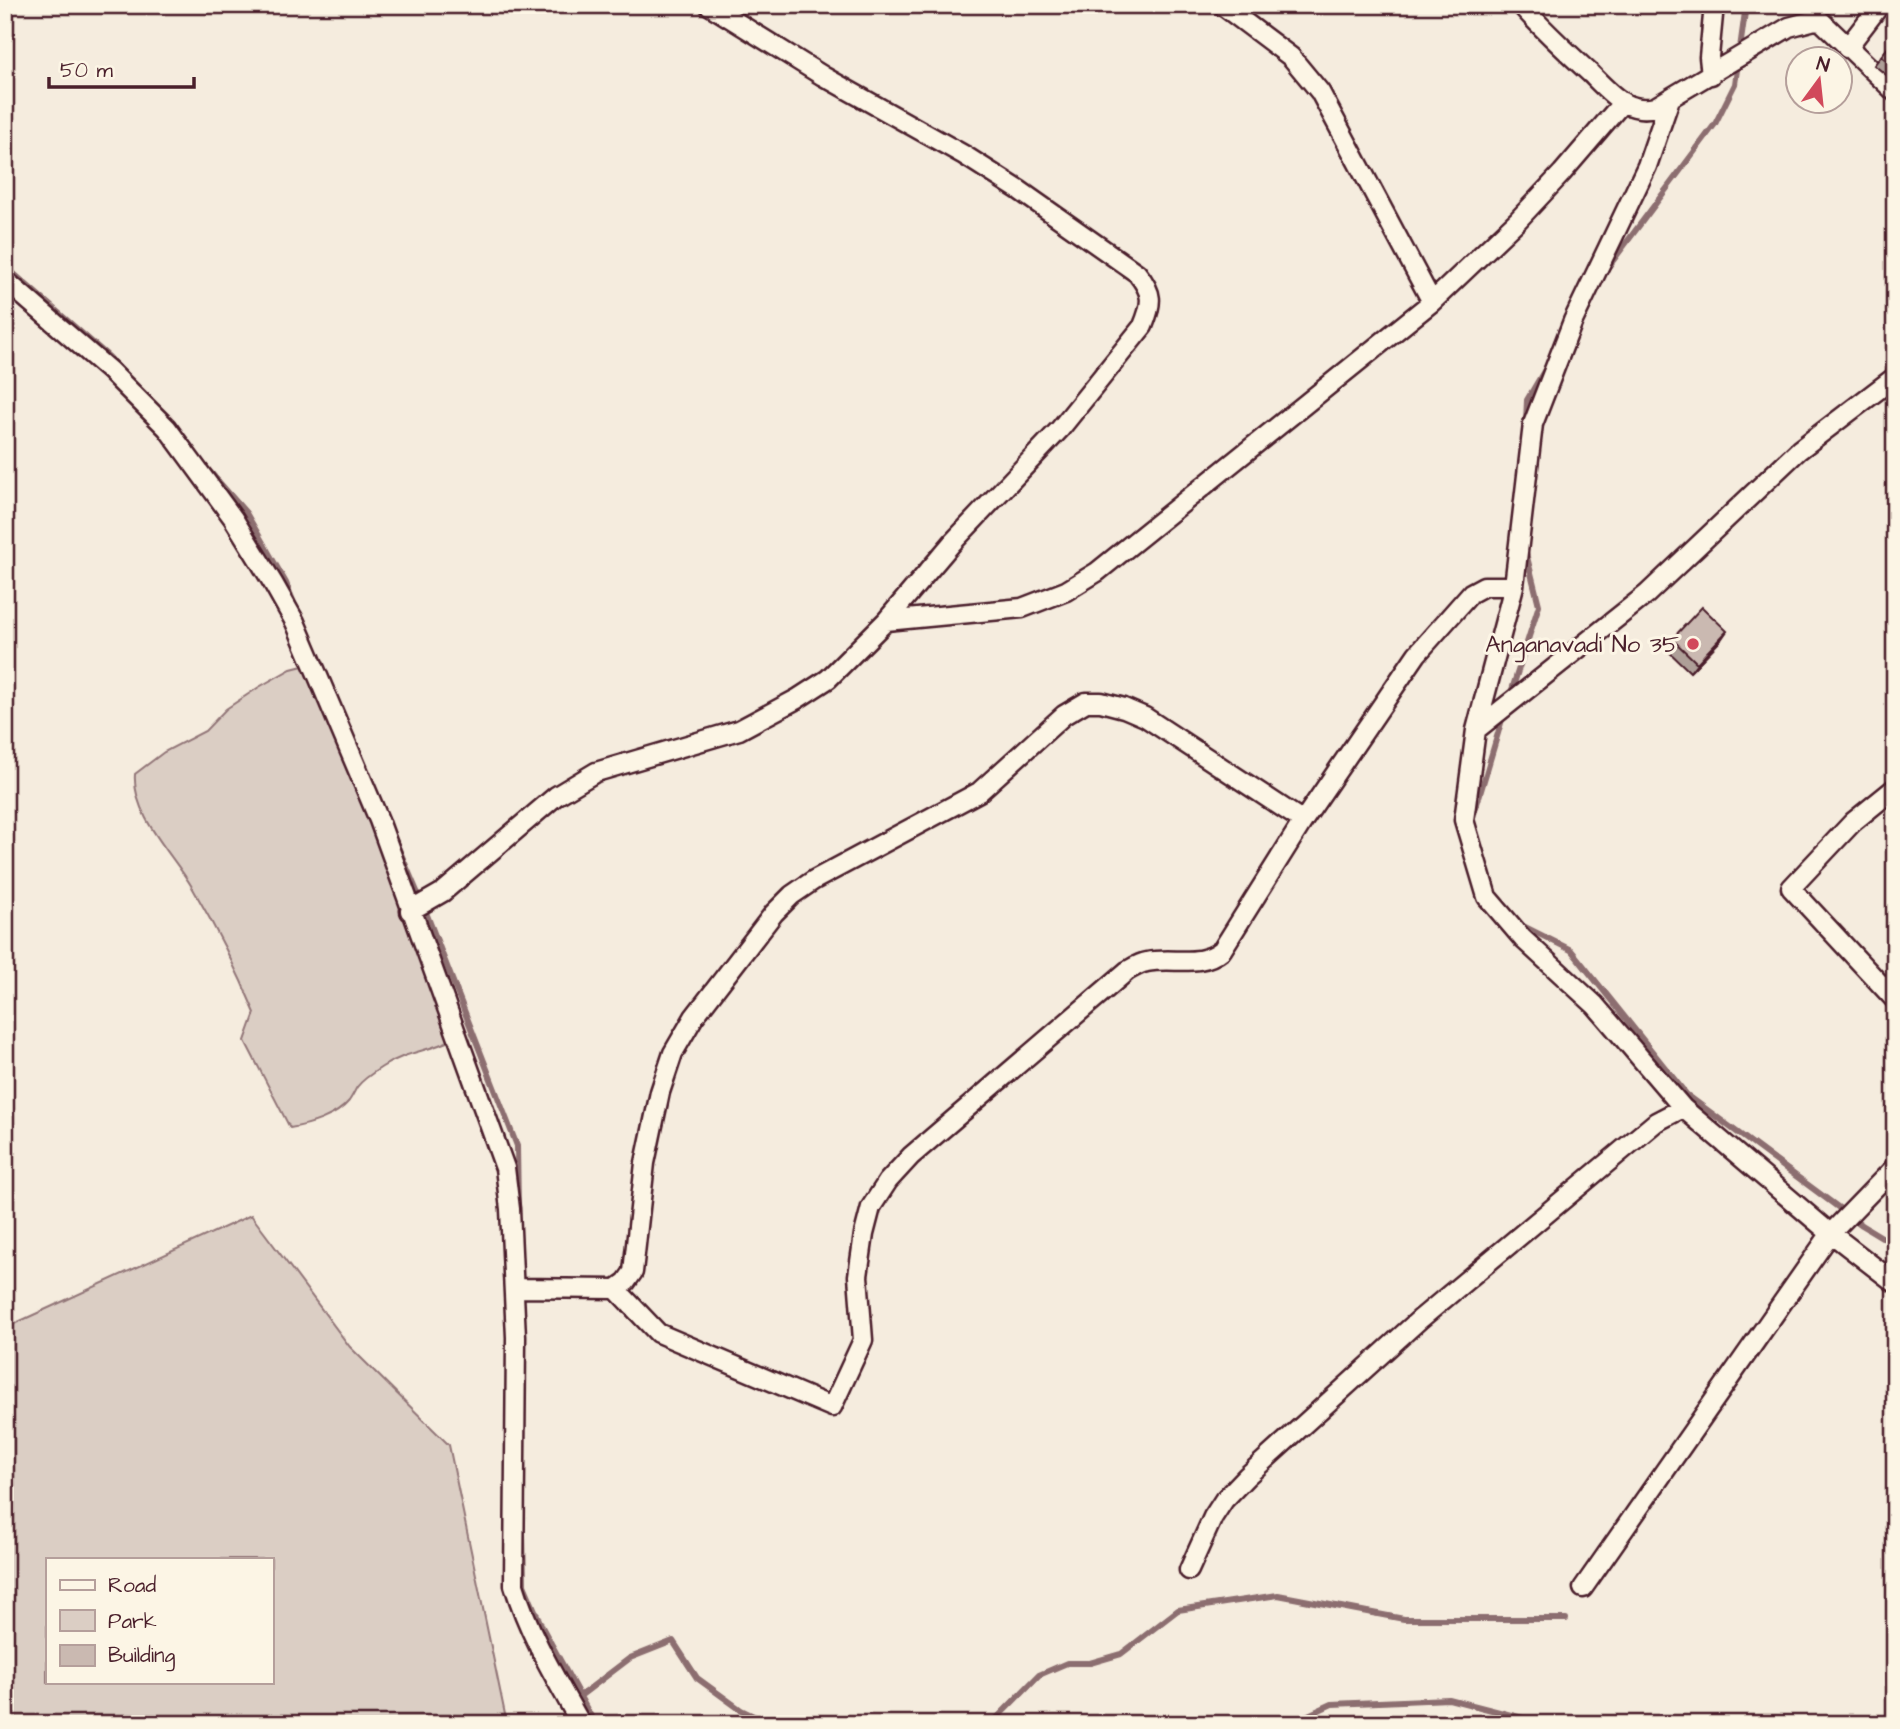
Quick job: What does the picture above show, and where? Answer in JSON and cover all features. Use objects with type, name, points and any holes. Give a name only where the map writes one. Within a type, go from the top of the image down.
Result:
[{"type":"street","points":[[414,909],[443,892],[556,796],[596,772],[739,730],[828,679],[886,621],[953,542],[1060,429],[1143,326],[1149,313],[1151,297],[1137,272],[964,155],[823,76],[709,5]]},
{"type":"street","points":[[1222,5],[1291,57],[1320,92],[1432,302]]},
{"type":"street","points":[[1521,5],[1542,28],[1623,102],[1646,109],[1670,99],[1714,67],[1789,27],[1819,20],[1845,46]]},
{"type":"street","points":[[1714,5],[1714,67]]},
{"type":"street","points":[[1849,46],[1880,5]]},
{"type":"street","points":[[1854,54],[1895,92]]},
{"type":"street","points":[[1670,99],[1647,166],[1573,321],[1533,424],[1514,586],[1476,730],[1464,821],[1487,897],[1523,939],[1595,1005],[1683,1108],[1831,1233],[1895,1283]]},
{"type":"street","points":[[886,621],[1023,608],[1066,591],[1107,563],[1432,302],[1527,211],[1623,102]]},
{"type":"street","points":[[5,280],[110,371],[167,428],[233,518],[295,622],[379,820],[414,909],[505,1168],[510,1209],[516,1337],[514,1586],[522,1614],[581,1724]]},
{"type":"street","points":[[1476,730],[1647,594],[1799,450],[1895,377]]},
{"type":"street","points":[[616,1289],[658,1333],[832,1408],[863,1340],[858,1276],[863,1234],[871,1207],[888,1181],[911,1156],[1127,971],[1144,962],[1175,959],[1196,962],[1213,957],[1222,950],[1303,821],[1417,654],[1471,593],[1484,586],[1514,586]]},
{"type":"street","points":[[514,1288],[616,1289],[626,1282],[634,1272],[645,1163],[660,1092],[673,1053],[694,1017],[774,913],[792,895],[814,880],[979,792],[1064,715],[1086,702],[1101,702],[1145,717],[1303,821]]},
{"type":"street","points":[[1895,788],[1853,822],[1791,888],[1895,1000]]},
{"type":"street","points":[[1189,1570],[1213,1517],[1224,1500],[1247,1476],[1419,1320],[1656,1122],[1683,1108]]},
{"type":"street","points":[[1583,1588],[1831,1233],[1895,1167]]},
{"type":"green space","points":[[303,666],[317,686],[352,773],[453,1039],[391,1062],[362,1081],[349,1101],[337,1112],[290,1128],[245,1041],[255,1013],[248,997],[201,902],[146,819],[136,790],[135,774],[164,752],[205,731],[226,709],[259,687],[291,669]]},
{"type":"green space","points":[[251,1215],[350,1347],[449,1445],[507,1724],[5,1724],[5,1328]]},
{"type":"building","points":[[1895,39],[1895,67],[1881,56]]},
{"type":"building","name":"Anganavadi No 35","points":[[1702,607],[1727,631],[1697,663],[1672,639]]},
{"type":"waterway","points":[[1606,270],[1715,124],[1735,84],[1746,5]]},
{"type":"waterway","points":[[5,266],[123,372]]},
{"type":"waterway","points":[[1526,423],[1527,400],[1547,366]]},
{"type":"waterway","points":[[204,465],[246,513],[286,583],[296,608]]},
{"type":"waterway","points":[[1510,696],[1539,605],[1525,549]]},
{"type":"waterway","points":[[1471,824],[1504,713]]},
{"type":"waterway","points":[[395,840],[517,1146],[518,1208]]},
{"type":"waterway","points":[[1517,923],[1571,950],[1687,1095],[1862,1225],[1895,1245]]},
{"type":"waterway","points":[[523,1533],[524,1585],[542,1627],[595,1724]]},
{"type":"waterway","points":[[991,1724],[1039,1675],[1067,1663],[1090,1663],[1121,1654],[1178,1610],[1278,1595],[1404,1619],[1566,1619]]},
{"type":"waterway","points":[[580,1696],[630,1658],[673,1641],[697,1678],[741,1710],[770,1724]]},
{"type":"waterway","points":[[1289,1724],[1332,1704],[1449,1699],[1546,1724]]},
{"type":"place","name":"Anganavadi No 35","points":[[1693,644]]}]
